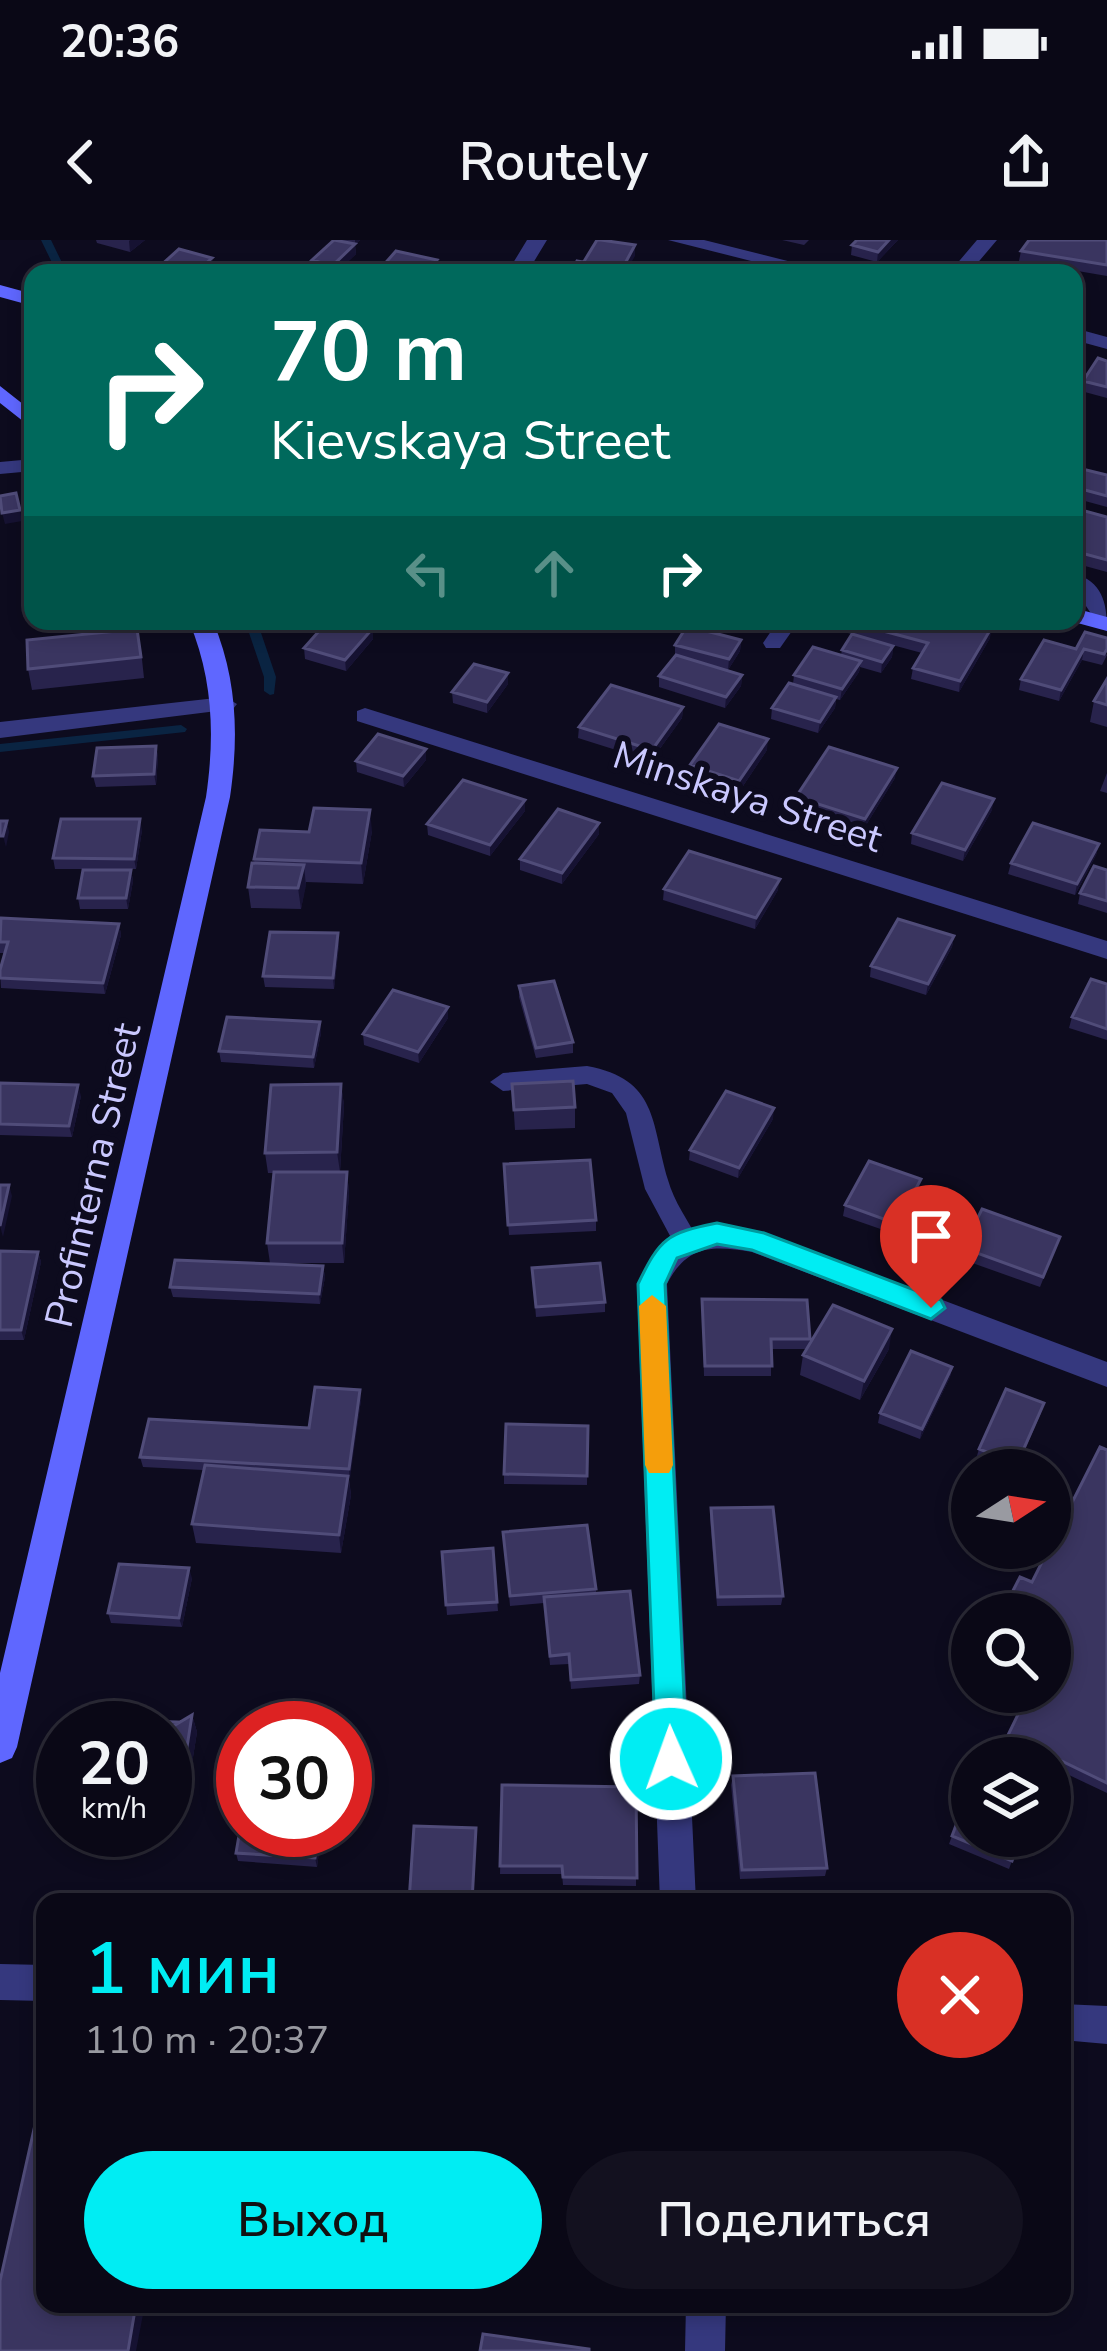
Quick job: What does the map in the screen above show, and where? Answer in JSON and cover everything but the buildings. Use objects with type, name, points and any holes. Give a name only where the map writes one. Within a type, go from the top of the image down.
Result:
[{"type":"main road","points":[[0,392],[24,414]]},
{"type":"main road","name":"Profinterna Street","points":[[0,1747],[218,797],[225,704],[204,630]]},
{"type":"street","points":[[678,240],[785,264]]},
{"type":"street","points":[[967,264],[987,240]]},
{"type":"street","points":[[0,730],[225,704]]},
{"type":"street","name":"Minskaya Street","points":[[365,716],[1107,950]]},
{"type":"street","points":[[677,1893],[652,1284],[667,1251],[685,1240],[717,1234],[755,1240],[1107,1375]]},
{"type":"street","points":[[0,1982],[36,1983]]},
{"type":"street","points":[[1071,2023],[1107,2025]]},
{"type":"street","points":[[705,2351],[706,2313]]},
{"type":"lane","points":[[1083,584],[1107,623]]},
{"type":"lane","points":[[772,643],[782,630]]},
{"type":"lane","points":[[503,1082],[590,1075],[613,1082],[631,1095],[644,1118],[656,1185],[685,1240]]},
{"type":"waterway","points":[[46,240],[58,264]]},
{"type":"waterway","points":[[254,630],[270,691]]},
{"type":"waterway","points":[[0,748],[181,729]]},
{"type":"slow traffic","points":[[652,1306],[659,1465]]},
{"type":"route","points":[[671,1759],[652,1284],[667,1251],[685,1240],[717,1234],[755,1240],[931,1308]]}]
